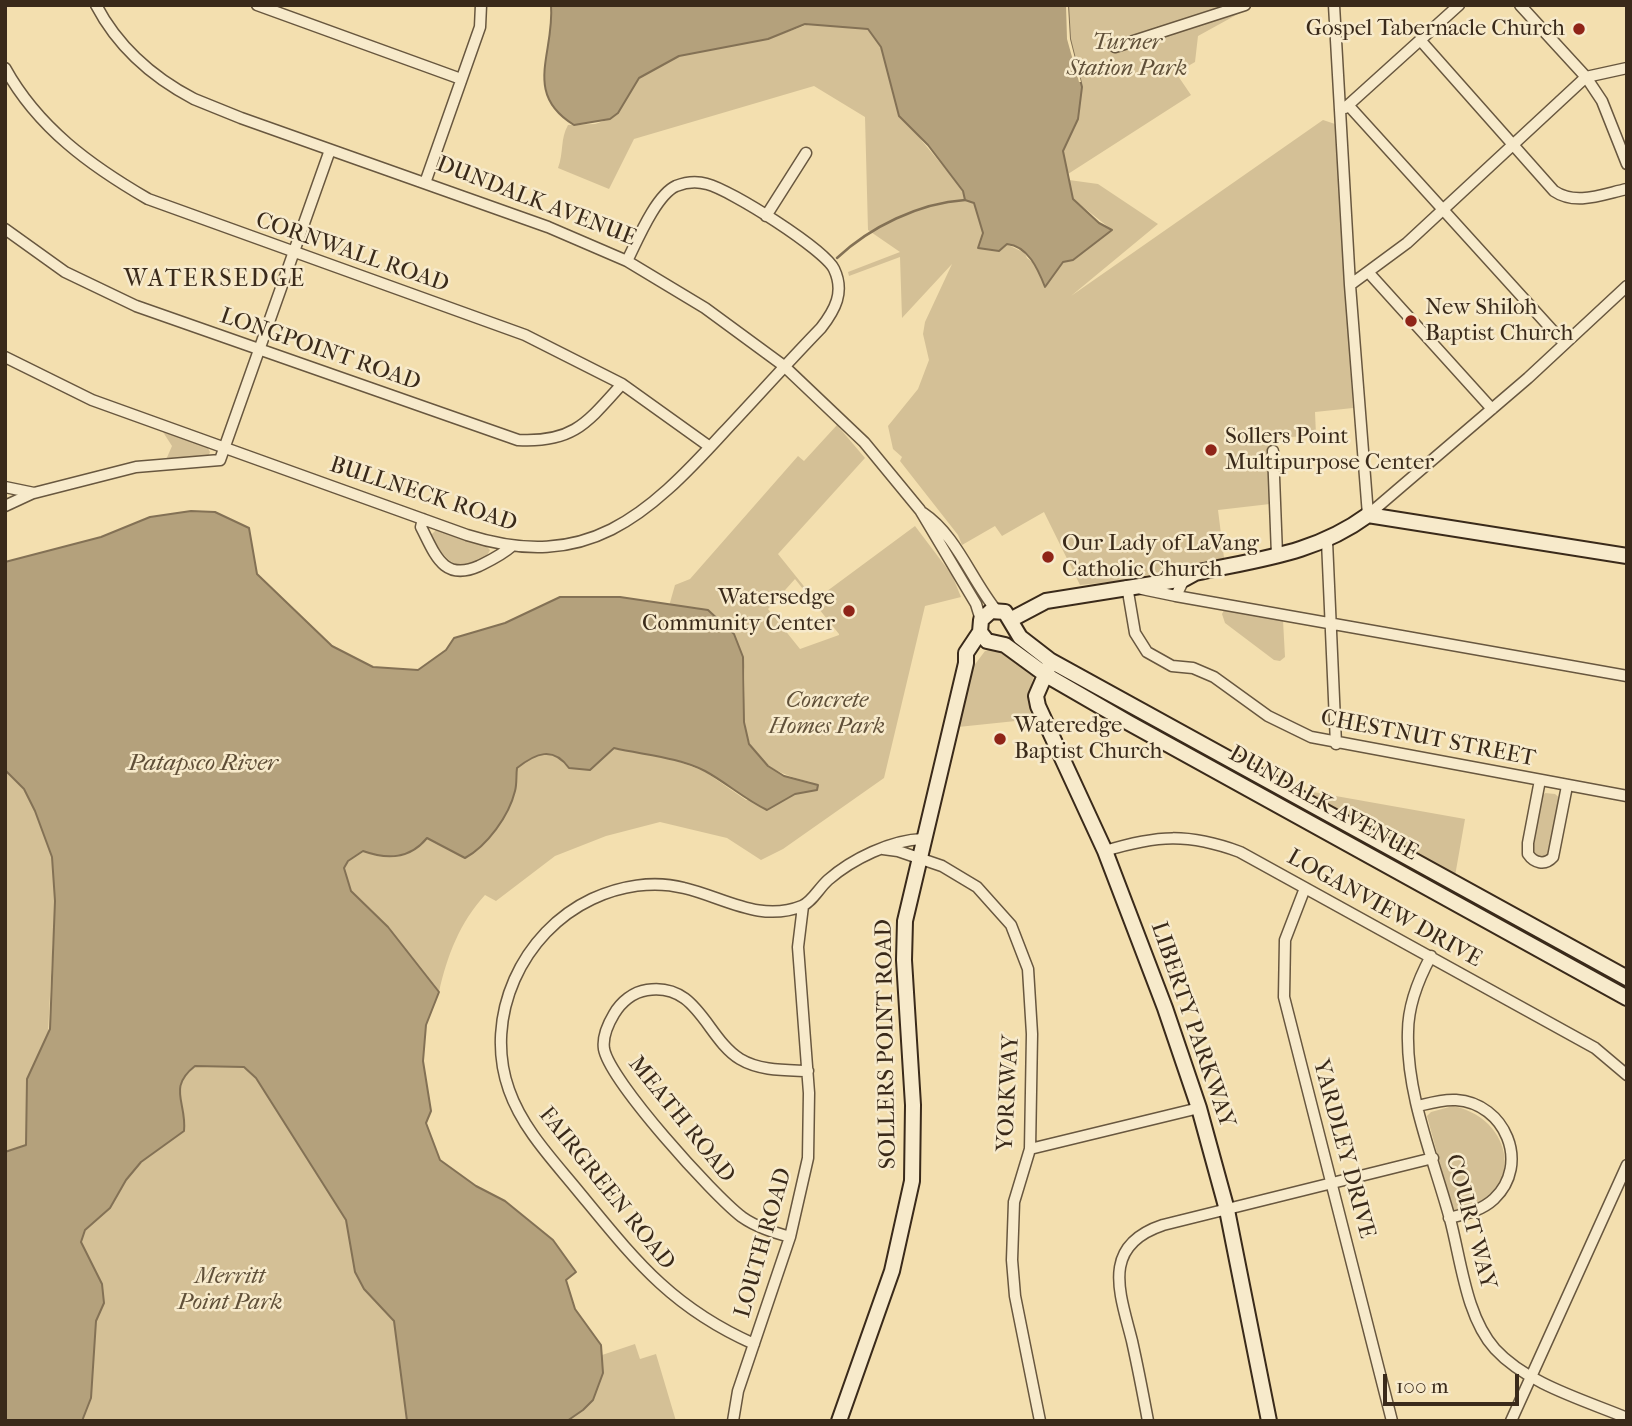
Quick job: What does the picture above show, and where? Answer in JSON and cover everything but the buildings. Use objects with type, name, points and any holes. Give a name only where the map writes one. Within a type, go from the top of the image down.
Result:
[{"type":"main road","points":[[967,663],[983,647],[996,644],[1012,635],[1013,622],[1046,601],[1126,586],[1184,579],[1195,573],[1277,555],[1327,541],[1368,515],[1627,556]]},
{"type":"main road","points":[[981,626],[996,610]]},
{"type":"main road","name":"DUNDALK AVENUE","points":[[996,610],[1005,612],[1048,668],[1627,998]]},
{"type":"main road","name":"DUNDALK AVENUE","points":[[981,626],[996,644],[1048,668],[1627,978]]},
{"type":"main road","name":"SOLLERS POINT ROAD","points":[[839,1421],[892,1271],[912,1181],[911,1040],[904,937],[923,839],[967,663],[966,653],[981,626]]},
{"type":"main road","name":"LIBERTY PARKWAY","points":[[1048,668],[1037,696],[1038,706],[1105,851],[1165,1008],[1199,1108],[1227,1210],[1269,1421]]},
{"type":"street","name":"DUNDALK AVENUE","points":[[96,5],[124,47],[175,89],[240,118],[548,227],[627,261],[727,322],[784,366],[864,442],[920,510],[976,604],[981,626]]},
{"type":"street","points":[[257,5],[461,79]]},
{"type":"street","points":[[425,183],[480,27],[481,5]]},
{"type":"street","points":[[1115,47],[1245,5]]},
{"type":"street","points":[[1334,5],[1344,109],[1350,285],[1368,515]]},
{"type":"street","points":[[1344,109],[1459,5]]},
{"type":"street","points":[[1520,5],[1586,77],[1602,101],[1627,164]]},
{"type":"street","points":[[1421,41],[1511,146],[1564,198],[1577,200],[1627,189]]},
{"type":"street","name":"CORNWALL ROAD","points":[[5,68],[23,97],[77,154],[148,199],[525,335],[622,384],[710,447]]},
{"type":"street","points":[[1350,285],[1369,273],[1443,209],[1586,77],[1627,68]]},
{"type":"street","points":[[1344,109],[1443,209],[1564,343]]},
{"type":"street","points":[[5,506],[33,493],[136,467],[220,460],[330,150]]},
{"type":"street","points":[[766,216],[806,153]]},
{"type":"street","name":"BULLNECK ROAD","points":[[5,357],[92,400],[424,519],[512,547],[556,546],[582,541],[627,523],[666,492],[832,313],[839,289],[834,268],[824,256],[766,216],[711,185],[685,183],[667,191],[627,261]]},
{"type":"street","name":"LONGPOINT ROAD","points":[[5,229],[65,272],[97,289],[518,440],[547,440],[572,433],[622,384]]},
{"type":"street","points":[[1369,273],[1492,409]]},
{"type":"street","points":[[1368,515],[1492,409],[1627,286]]},
{"type":"street","points":[[1273,452],[1277,555]]},
{"type":"street","points":[[5,487],[33,493]]},
{"type":"street","name":"DUNDALK AVENUE","points":[[920,510],[934,521],[946,536],[996,610]]},
{"type":"street","points":[[424,519],[421,527],[430,544],[441,563],[453,570],[464,572],[512,547]]},
{"type":"street","points":[[1327,541],[1333,624],[1336,744]]},
{"type":"street","points":[[1176,596],[1184,579]]},
{"type":"street","points":[[1126,586],[1627,677]]},
{"type":"street","name":"CHESTNUT STREET","points":[[1126,586],[1135,633],[1152,656],[1172,666],[1204,672],[1290,728],[1336,744],[1627,796]]},
{"type":"street","points":[[1539,780],[1528,843],[1528,853],[1537,862],[1544,863],[1553,858],[1567,786]]},
{"type":"street","name":"LOGANVIEW DRIVE","points":[[1105,851],[1148,838],[1196,838],[1240,852],[1595,1048],[1627,1074]]},
{"type":"street","points":[[803,906],[844,868],[905,840],[923,839]]},
{"type":"street","points":[[882,849],[919,858]]},
{"type":"street","name":"YORKWAY","points":[[919,858],[942,866],[978,887],[996,906],[1017,937],[1028,969],[1031,993],[1030,1149],[1014,1202],[1013,1260],[1014,1296],[1040,1421]]},
{"type":"street","name":"FAIRGREEN ROAD","points":[[754,1344],[713,1324],[662,1288],[550,1158],[530,1130],[508,1087],[502,1057],[502,1027],[510,988],[520,966],[547,930],[576,907],[611,891],[651,884],[668,885],[756,911],[803,906]]},
{"type":"street","name":"YARDLEY DRIVE","points":[[1305,888],[1285,940],[1284,997],[1392,1421]]},
{"type":"street","name":"LOUTH ROAD","points":[[733,1421],[738,1391],[790,1237],[808,1158],[808,1071],[798,947],[803,906]]},
{"type":"street","name":"COURT WAY","points":[[1431,956],[1409,1015],[1409,1052],[1419,1106],[1475,1316],[1483,1333],[1508,1362],[1531,1376],[1627,1418]]},
{"type":"street","name":"MEATH ROAD","points":[[790,1237],[744,1219],[702,1180],[622,1083],[608,1059],[604,1039],[611,1018],[626,1000],[646,990],[667,990],[694,1005],[739,1058],[769,1069],[808,1071]]},
{"type":"street","points":[[1419,1106],[1454,1099],[1473,1104],[1500,1121],[1509,1141],[1509,1173],[1499,1194],[1474,1212],[1450,1218]]},
{"type":"street","points":[[1030,1149],[1199,1108]]},
{"type":"street","points":[[1148,1421],[1118,1288],[1121,1263],[1136,1238],[1149,1230],[1433,1158]]},
{"type":"street","points":[[1511,1421],[1627,1165]]},
{"type":"green space","name":"Turner Station Park","points":[[1068,5],[1247,5],[1247,9],[1198,36],[1195,62],[1176,73],[1191,95],[1068,174],[1063,151],[1078,119],[1082,87],[1070,39]]},
{"type":"green space","points":[[812,23],[868,29],[881,47],[893,95],[922,141],[974,203],[983,233],[1025,253],[1027,258],[1039,267],[1045,286],[1063,262],[1073,260],[1112,230],[1073,199],[1069,180],[1098,184],[1158,224],[1071,296],[1323,120],[1335,124],[1353,408],[1315,412],[1316,435],[1268,439],[1270,504],[1218,510],[1224,558],[1120,581],[1080,585],[1044,512],[1002,536],[995,526],[962,545],[958,535],[900,461],[902,457],[893,449],[888,426],[918,389],[929,360],[923,334],[925,322],[952,264],[902,318],[900,257],[849,276],[848,272],[900,252],[868,230],[865,117],[814,86],[634,139],[609,189],[558,168],[568,125],[595,124],[610,119],[618,113],[639,78],[679,56],[768,39]]},
{"type":"green space","name":"Concrete Homes Park","points":[[837,425],[865,458],[778,554],[815,600],[915,526],[952,575],[961,597],[925,606],[884,778],[783,849],[761,860],[727,838],[660,822],[606,836],[555,856],[496,901],[485,895],[476,905],[456,940],[439,992],[388,927],[351,891],[344,868],[348,861],[363,851],[378,856],[427,838],[445,846],[515,792],[517,768],[531,759],[544,754],[551,755],[563,761],[569,768],[590,770],[614,748],[674,760],[704,771],[746,800],[784,801],[795,794],[817,790],[811,782],[776,770],[756,754],[747,735],[744,667],[738,644],[722,623],[706,610],[669,606],[675,585],[690,579],[798,456],[804,461]],"holes":[[[795,579],[839,634],[800,649],[768,609]]]},
{"type":"green space","points":[[163,432],[207,446],[210,452],[208,457],[165,462],[172,446]]},
{"type":"green space","points":[[437,529],[490,550],[485,557],[469,564],[455,563],[444,555],[431,535]]},
{"type":"green space","points":[[1224,610],[1283,620],[1285,657],[1280,661],[1274,660],[1225,623],[1222,614]]},
{"type":"green space","points":[[999,648],[1034,674],[1029,695],[1035,719],[958,727],[970,671],[985,651]]},
{"type":"green space","points":[[1056,671],[1627,984],[1627,992],[1055,674]]},
{"type":"green space","points":[[5,770],[24,790],[35,811],[52,857],[55,901],[48,1033],[27,1079],[26,1145],[5,1152]]},
{"type":"green space","points":[[1302,790],[1465,819],[1455,876]]},
{"type":"green space","points":[[1545,793],[1555,794],[1562,800],[1553,848],[1547,859],[1535,857],[1533,852],[1540,799]]},
{"type":"green space","name":"Merritt Point Park","points":[[195,1066],[244,1067],[256,1078],[346,1220],[355,1272],[364,1289],[394,1321],[407,1421],[81,1421],[91,1398],[96,1321],[104,1303],[102,1284],[81,1242],[86,1229],[110,1208],[126,1180],[141,1162],[184,1131],[180,1089],[187,1074]]},
{"type":"green space","points":[[1453,1106],[1476,1115],[1492,1128],[1502,1145],[1505,1162],[1502,1180],[1492,1195],[1476,1206],[1453,1212],[1427,1116],[1431,1112]]},
{"type":"green space","points":[[635,1344],[640,1359],[656,1354],[676,1421],[567,1421],[582,1408],[593,1392],[600,1375],[602,1355]]},
{"type":"water","points":[[551,5],[1068,5],[1070,39],[1082,87],[1078,119],[1063,151],[1073,199],[1099,223],[1112,230],[1073,260],[1063,262],[1045,287],[1035,266],[1021,249],[1007,244],[999,251],[978,248],[983,233],[974,203],[965,200],[963,191],[928,145],[899,116],[881,47],[868,29],[805,24],[768,39],[679,56],[639,78],[618,113],[610,119],[574,125],[558,113],[549,100],[545,86],[544,71]]},
{"type":"water","name":"Patapsco River","points":[[191,511],[215,512],[249,528],[257,574],[332,646],[373,667],[418,670],[446,650],[454,638],[505,623],[560,597],[620,597],[708,610],[734,634],[743,657],[744,722],[749,744],[768,766],[784,776],[818,785],[817,790],[795,794],[767,810],[705,771],[672,759],[614,748],[590,770],[569,768],[557,757],[544,754],[517,768],[515,791],[502,820],[489,838],[465,858],[427,838],[413,850],[398,856],[381,856],[363,851],[348,861],[344,868],[351,891],[388,927],[439,992],[426,1025],[423,1061],[431,1111],[426,1123],[440,1160],[476,1186],[505,1201],[553,1240],[576,1272],[566,1280],[575,1309],[601,1345],[603,1373],[593,1400],[567,1421],[407,1421],[394,1321],[364,1289],[355,1272],[346,1220],[256,1078],[244,1067],[195,1066],[182,1081],[180,1089],[184,1131],[141,1162],[126,1180],[110,1208],[85,1230],[81,1242],[102,1284],[104,1303],[96,1321],[91,1398],[82,1421],[5,1421],[5,1152],[26,1145],[27,1079],[50,1029],[55,901],[52,857],[35,811],[24,789],[5,770],[5,562],[101,537],[150,517]]},
{"type":"pier","points":[[1066,5],[1070,39],[1081,82],[1067,39]]},
{"type":"waterway","points":[[837,258],[864,236],[896,218],[930,206],[965,200]]},
{"type":"place","name":"Gospel Tabernacle Church","points":[[1579,29]]},
{"type":"place","name":"New Shiloh Baptist Church","points":[[1411,321]]},
{"type":"place","name":"Sollers Point Multipurpose Center","points":[[1211,450]]},
{"type":"place","name":"Our Lady of LaVang Catholic Church","points":[[1048,557]]},
{"type":"place","name":"Watersedge Community Center","points":[[849,611]]},
{"type":"place","name":"Wateredge Baptist Church","points":[[1000,739]]},
{"type":"district","name":"WATERSEDGE","points":[[215,280]]}]
